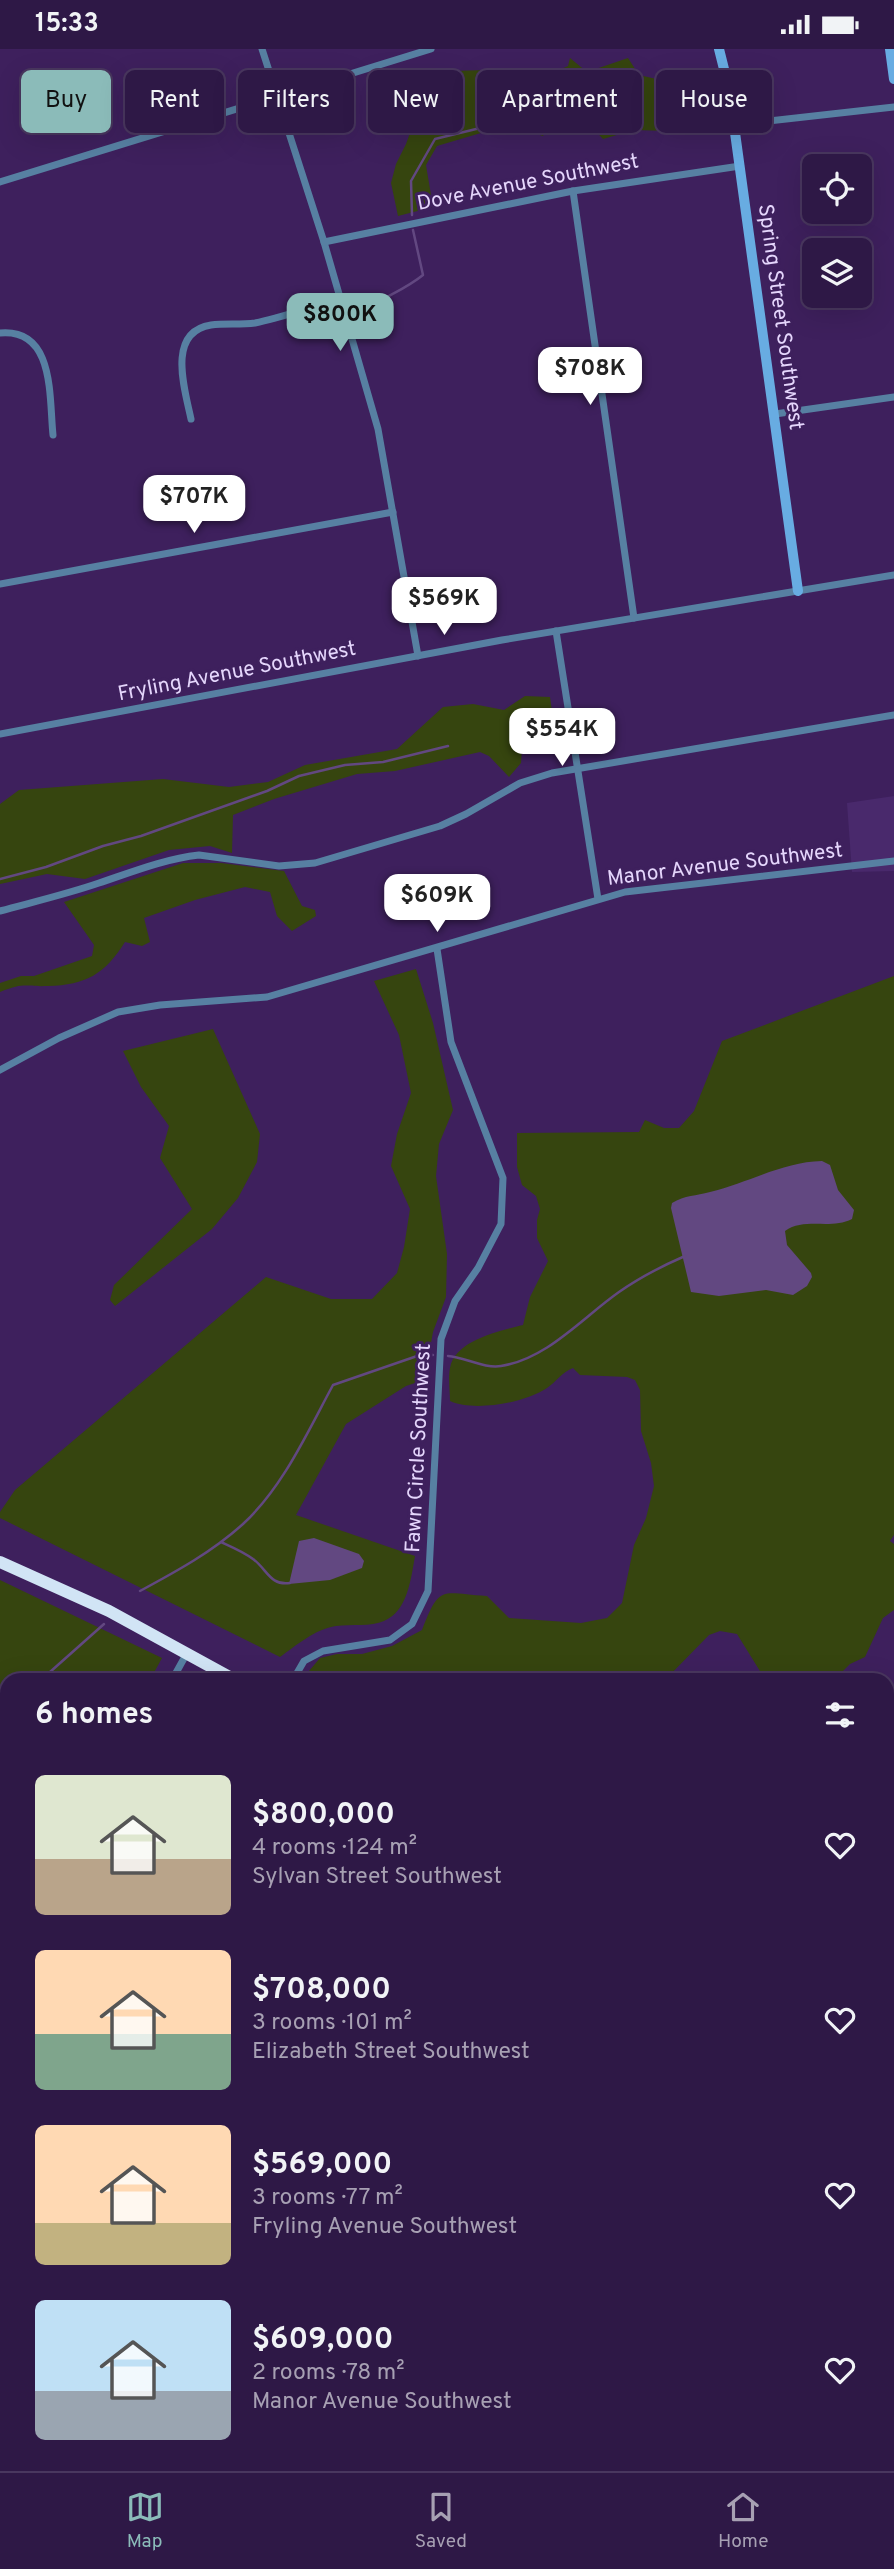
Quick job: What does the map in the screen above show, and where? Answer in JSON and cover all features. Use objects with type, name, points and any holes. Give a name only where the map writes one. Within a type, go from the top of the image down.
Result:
[{"type":"highway","points":[[0,1562],[108,1612],[223,1673]]},
{"type":"street","points":[[262,49],[269,70]]},
{"type":"street","points":[[354,72],[430,49]]},
{"type":"street","name":"Spring Street Southwest","points":[[719,49],[723,70]]},
{"type":"street","points":[[890,49],[894,79]]},
{"type":"street","points":[[772,121],[894,107]]},
{"type":"street","points":[[0,182],[238,108]]},
{"type":"street","points":[[290,133],[380,438],[418,656]]},
{"type":"street","name":"Spring Street Southwest","points":[[735,133],[798,591]]},
{"type":"street","name":"Dove Avenue Southwest","points":[[324,242],[573,191],[740,166]]},
{"type":"street","points":[[573,191],[634,618]]},
{"type":"street","points":[[191,419],[180,363],[184,348],[196,331],[212,325],[257,322],[339,300]]},
{"type":"street","points":[[0,333],[18,332],[31,339],[40,350],[47,377],[53,435]]},
{"type":"street","points":[[775,414],[894,397]]},
{"type":"street","points":[[0,584],[393,512]]},
{"type":"street","name":"Fryling Avenue Southwest","points":[[0,734],[556,631],[894,575]]},
{"type":"street","points":[[556,631],[598,899]]},
{"type":"street","points":[[0,911],[188,856],[279,866],[316,863],[440,826],[520,783],[576,768],[894,715]]},
{"type":"street","name":"Manor Avenue Southwest","points":[[0,1070],[59,1038],[118,1012],[160,1005],[267,997],[437,949],[598,899],[671,886],[894,861]]},
{"type":"street","name":"Fawn Circle Southwest","points":[[297,1673],[304,1661],[323,1651],[390,1640],[412,1624],[428,1591],[442,1339],[455,1301],[478,1268],[501,1224],[503,1178],[451,1042],[437,949]]},
{"type":"street","points":[[176,1673],[187,1653]]},
{"type":"shaded area","points":[[894,796],[894,871],[852,872],[847,803]]},
{"type":"shaded area","points":[[822,1161],[830,1165],[838,1190],[854,1210],[852,1219],[844,1222],[801,1225],[785,1231],[787,1245],[811,1273],[812,1277],[807,1286],[793,1295],[766,1290],[719,1296],[691,1292],[672,1203],[793,1165]]},
{"type":"shaded area","points":[[314,1538],[359,1554],[364,1561],[362,1568],[330,1580],[289,1584],[299,1541]]},
{"type":"green space","points":[[570,58],[585,70],[559,70],[568,66]]},
{"type":"green space","points":[[628,58],[636,70],[593,70]]},
{"type":"green space","points":[[477,70],[477,133],[481,133],[437,146],[426,165],[433,207],[398,216],[391,183],[410,133],[463,133],[463,71]]},
{"type":"green space","points":[[642,76],[656,79],[656,131],[642,130]]},
{"type":"green space","points":[[597,133],[624,133],[603,139]]},
{"type":"green space","points":[[525,696],[550,697],[553,718],[523,735],[521,763],[509,777],[489,756],[480,752],[395,771],[357,774],[274,799],[233,815],[232,853],[210,846],[169,850],[85,879],[47,874],[0,884],[0,804],[19,790],[163,779],[229,787],[268,782],[305,765],[397,749],[443,707],[473,704],[504,710]]},
{"type":"green space","points":[[183,863],[221,863],[284,871],[302,906],[315,910],[316,916],[292,931],[277,916],[270,892],[245,887],[195,900],[144,918],[150,942],[142,946],[125,942],[102,970],[84,980],[61,985],[20,986],[0,992],[0,983],[21,976],[34,976],[92,956],[94,945],[64,902]]},
{"type":"green space","points":[[416,969],[433,1023],[453,1110],[439,1144],[436,1176],[447,1254],[446,1297],[433,1332],[424,1380],[406,1386],[346,1424],[296,1515],[415,1556],[412,1574],[403,1602],[392,1616],[373,1624],[336,1626],[321,1630],[280,1657],[0,1518],[0,1512],[15,1490],[266,1277],[331,1299],[372,1299],[397,1273],[410,1209],[391,1166],[397,1134],[411,1093],[399,1035],[374,981]]},
{"type":"green space","points":[[894,976],[894,1535],[890,1541],[894,1544],[894,1610],[883,1618],[865,1657],[850,1664],[841,1673],[761,1673],[737,1634],[720,1631],[709,1635],[672,1673],[307,1673],[320,1658],[337,1654],[362,1654],[392,1646],[422,1630],[438,1598],[451,1593],[487,1596],[509,1618],[581,1623],[607,1618],[622,1603],[634,1545],[646,1518],[654,1486],[651,1463],[641,1431],[640,1390],[635,1380],[627,1377],[580,1375],[573,1368],[547,1388],[526,1398],[472,1406],[450,1401],[449,1372],[454,1358],[469,1344],[523,1325],[530,1297],[548,1261],[537,1238],[540,1209],[536,1196],[522,1185],[517,1167],[517,1133],[639,1132],[645,1120],[664,1128],[679,1128],[694,1111],[722,1041]]},
{"type":"green space","points":[[213,1029],[260,1134],[257,1162],[238,1198],[212,1229],[115,1306],[110,1300],[114,1285],[192,1209],[160,1158],[169,1126],[141,1087],[123,1051]]},
{"type":"green space","points":[[0,1580],[162,1658],[154,1673],[0,1673]]},
{"type":"waterway","points":[[412,215],[411,181],[435,139],[477,129]]},
{"type":"waterway","points":[[367,309],[423,275],[413,230]]},
{"type":"waterway","points":[[0,879],[141,836],[267,791],[299,776],[345,765],[383,762],[448,746]]},
{"type":"waterway","points":[[448,1356],[495,1366],[518,1362],[549,1346],[627,1287],[685,1256]]},
{"type":"waterway","points":[[140,1591],[207,1552],[243,1524],[282,1476],[333,1385],[420,1355],[433,1355]]},
{"type":"waterway","points":[[221,1542],[249,1556],[278,1582],[290,1583]]},
{"type":"waterway","points":[[49,1673],[104,1624]]}]
